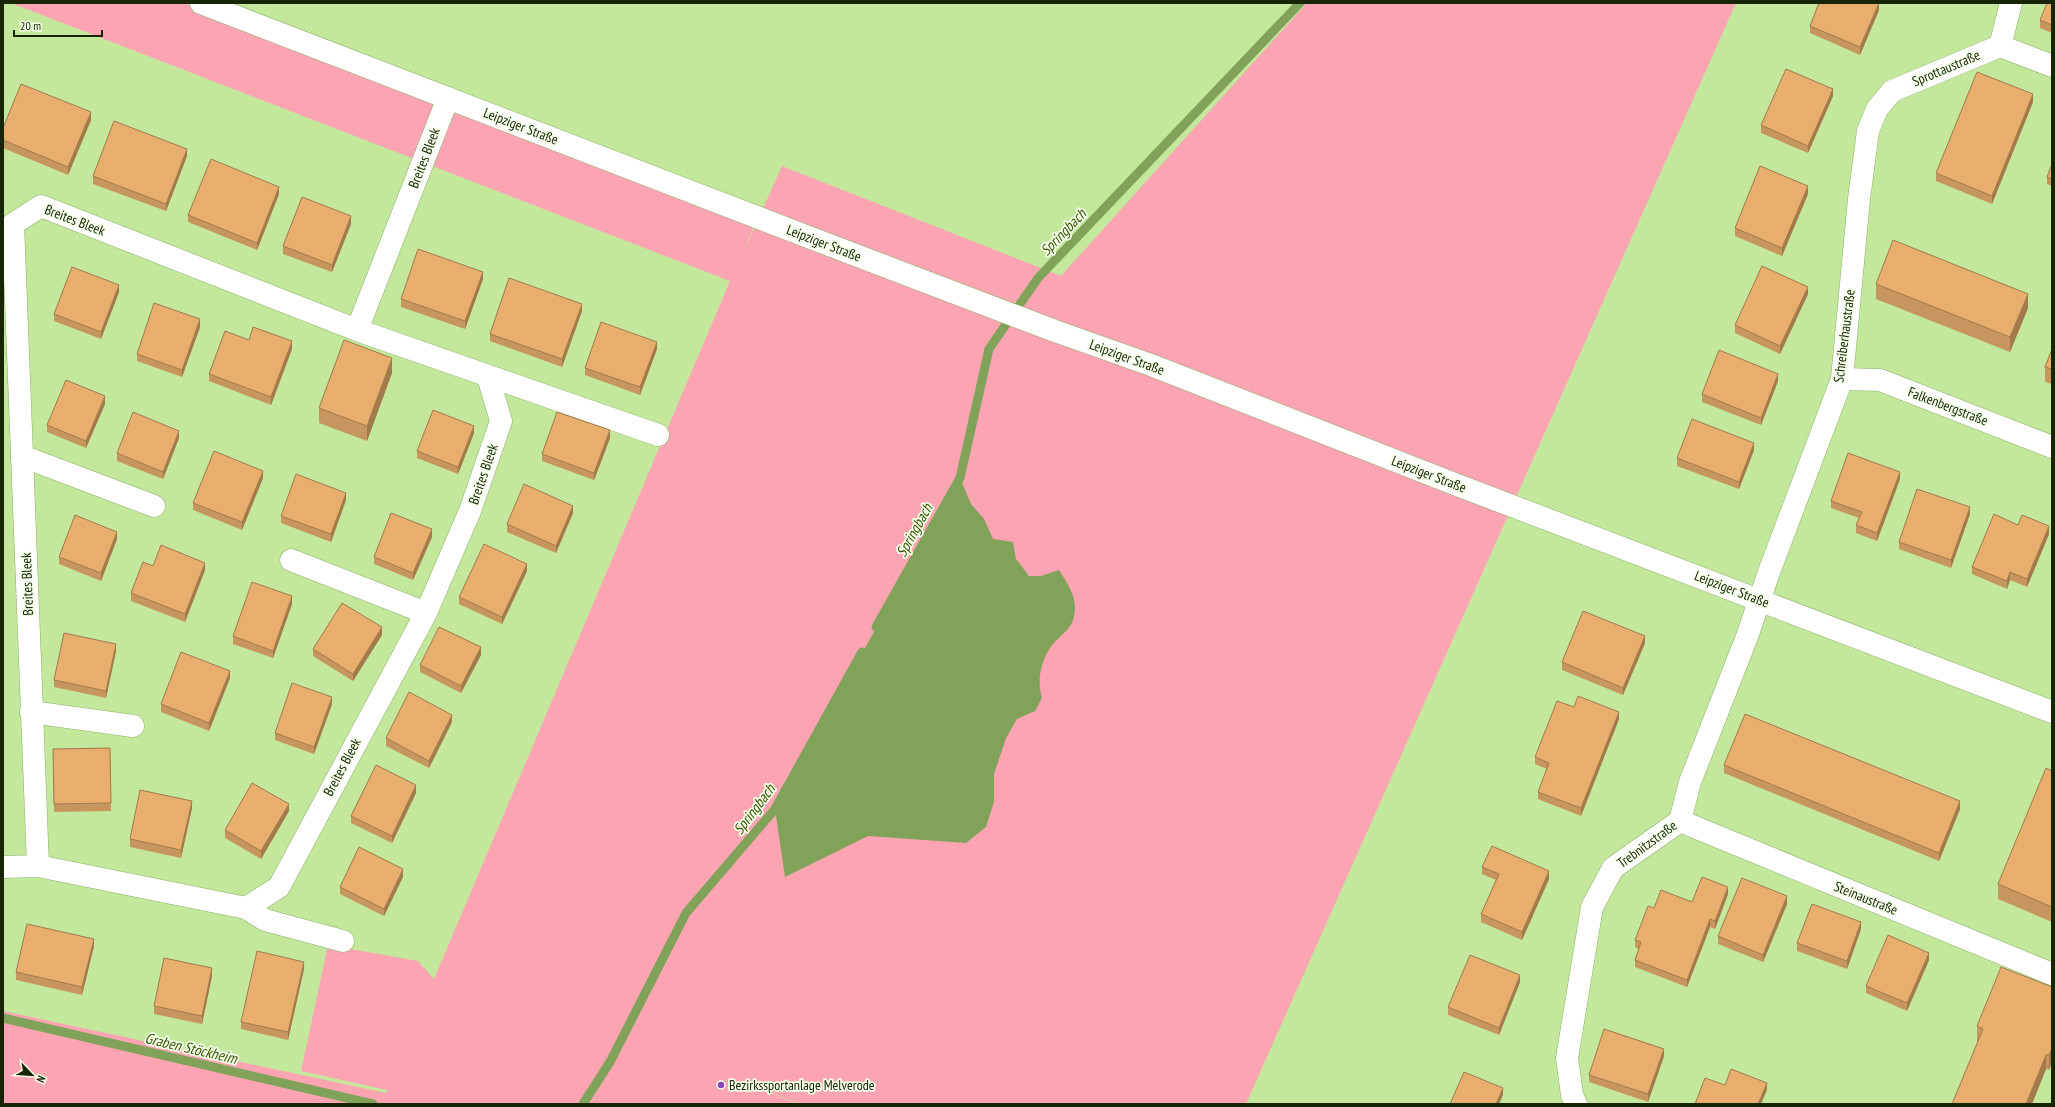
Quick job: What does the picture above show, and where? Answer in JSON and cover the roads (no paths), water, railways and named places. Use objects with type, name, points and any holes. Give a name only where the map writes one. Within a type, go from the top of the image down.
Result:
[{"type":"street","name":"Leipziger Straße","points":[[201,3],[1012,315],[1151,365],[1445,480],[1760,599],[2052,712]]},
{"type":"street","points":[[2011,3],[2000,46],[2052,66]]},
{"type":"street","name":"Sprottaustraße","points":[[1892,91],[2000,46]]},
{"type":"street","name":"Schreiberhaustraße","points":[[1760,599],[1842,379],[1859,199],[1868,130],[1877,109],[1892,91]]},
{"type":"street","name":"Breites Bleek","points":[[358,330],[448,98]]},
{"type":"street","name":"Breites Bleek","points":[[38,866],[12,224],[41,206],[358,330],[488,377],[658,435]]},
{"type":"street","name":"Breites Bleek","points":[[246,908],[279,887],[426,612],[470,511],[501,421],[488,377]]},
{"type":"street","name":"Falkenbergstraße","points":[[1842,379],[1880,380],[2052,446]]},
{"type":"street","points":[[22,456],[154,506]]},
{"type":"street","points":[[291,560],[426,612]]},
{"type":"street","name":"Trebnitzstraße","points":[[1574,1100],[1567,1058],[1592,907],[1613,868],[1680,821],[1690,782],[1760,599]]},
{"type":"street","points":[[31,712],[133,726]]},
{"type":"street","name":"Steinaustraße","points":[[1680,821],[2052,974]]},
{"type":"street","points":[[3,867],[38,866],[246,908],[265,920],[343,941]]},
{"type":"waterway","name":"Springbach","points":[[876,627],[960,478],[989,349],[1038,278],[1300,3]]},
{"type":"waterway","name":"Springbach","points":[[583,1104],[610,1062],[686,913],[775,809],[862,652]]},
{"type":"waterway","name":"Graben Stöckheim","points":[[3,1018],[373,1104]]},
{"type":"place","name":"Bezirkssportanlage Melverode","points":[[721,1085]]}]
